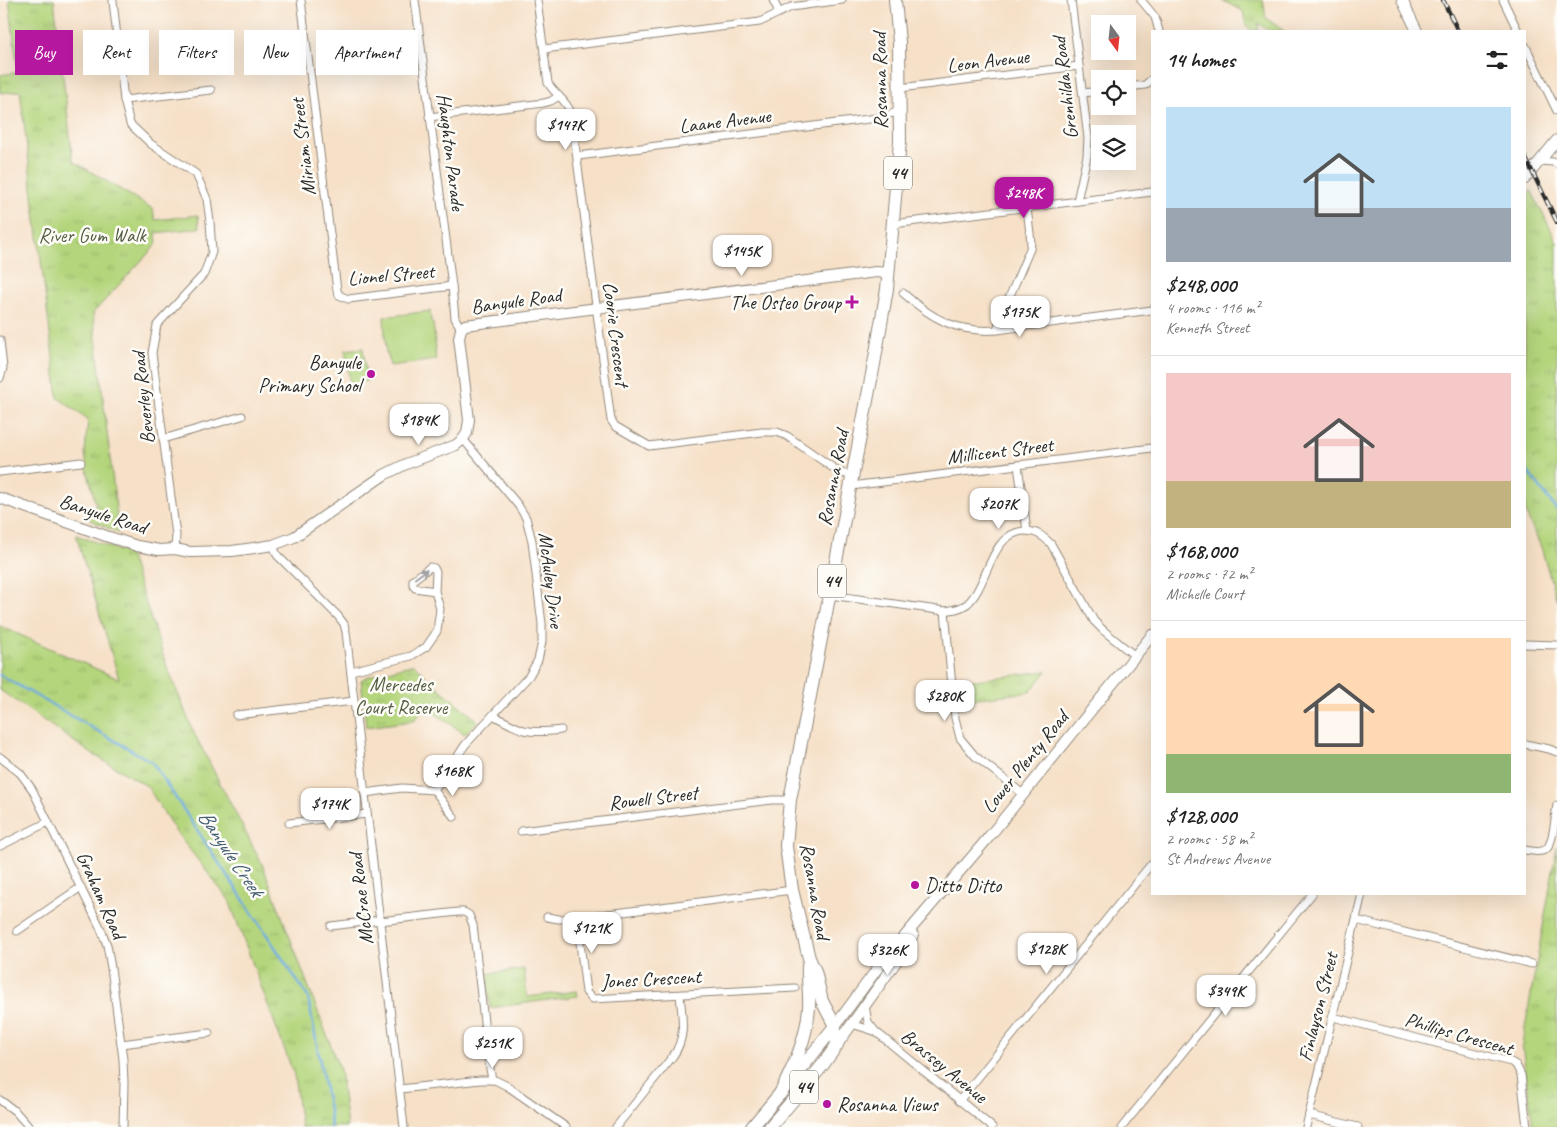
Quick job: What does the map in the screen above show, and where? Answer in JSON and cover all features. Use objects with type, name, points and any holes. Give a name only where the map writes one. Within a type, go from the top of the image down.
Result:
[{"type":"highway","name":"Rosanna Road","points":[[836,1045],[835,1026],[822,1001],[815,971],[809,958],[792,890],[786,846],[790,800],[852,481],[881,325],[888,273],[899,159],[899,42],[895,0]]},
{"type":"highway","name":"Rosanna Road","points":[[780,1094],[802,1047],[808,1019],[810,1001],[807,971],[809,958]]},
{"type":"highway","points":[[808,1019],[811,1029],[836,1045]]},
{"type":"highway","name":"Lower Plenty Road","points":[[752,1127],[835,1026]]},
{"type":"highway","name":"Lower Plenty Road","points":[[770,1127],[822,1066],[836,1045]]},
{"type":"highway","points":[[804,1065],[815,1061],[822,1066]]},
{"type":"street","name":"Beverley Road","points":[[113,0],[124,100],[130,124],[150,144],[196,174],[207,199],[210,222],[212,252],[204,274],[157,325],[152,353],[176,535],[175,549]]},
{"type":"street","name":"Miriam Street","points":[[301,0],[336,290]]},
{"type":"street","name":"Haughton Parade","points":[[416,0],[454,308],[463,327]]},
{"type":"street","name":"Coorie Crescent","points":[[537,0],[548,83],[567,103],[571,113],[610,413],[613,423],[619,429],[649,446],[762,432],[777,432],[787,436],[852,481]]},
{"type":"street","points":[[773,0],[779,12]]},
{"type":"street","points":[[544,48],[760,22],[791,7],[842,0]]},
{"type":"street","name":"Grenhilda Road","points":[[1071,0],[1088,144],[1077,201]]},
{"type":"street","points":[[1141,0],[1155,17],[1159,30]]},
{"type":"street","points":[[1402,0],[1417,30]]},
{"type":"street","points":[[1503,0],[1518,30]]},
{"type":"street","points":[[1526,47],[1557,111]]},
{"type":"street","name":"Leon Avenue","points":[[900,88],[1079,66]]},
{"type":"street","points":[[1136,86],[1151,82]]},
{"type":"street","points":[[124,100],[211,90]]},
{"type":"street","points":[[1083,93],[1091,92]]},
{"type":"street","points":[[429,117],[551,102],[559,96]]},
{"type":"street","name":"Laane Avenue","points":[[578,156],[900,116]]},
{"type":"street","points":[[1526,178],[1557,142]]},
{"type":"street","points":[[1540,161],[1557,164]]},
{"type":"street","points":[[893,224],[1151,192]]},
{"type":"street","points":[[997,330],[1030,250],[1031,242],[1027,208]]},
{"type":"street","name":"Banyule Road","points":[[0,498],[120,541],[159,550],[175,549],[190,552],[232,551],[273,545],[294,537],[384,475],[406,464],[456,445],[463,439],[469,425],[459,338],[463,327],[876,272],[888,273]]},
{"type":"street","name":"Lionel Street","points":[[336,290],[340,295],[348,299],[452,286]]},
{"type":"street","points":[[903,294],[922,310],[948,324],[958,328],[977,330],[997,330],[1151,310]]},
{"type":"street","points":[[0,340],[3,368],[0,378]]},
{"type":"street","points":[[163,439],[242,416]]},
{"type":"street","name":"McAuley Drive","points":[[434,790],[465,745],[523,683],[534,668],[542,642],[542,624],[532,541],[526,518],[518,505],[463,439]]},
{"type":"street","name":"Millicent Street","points":[[852,481],[1018,465],[1151,448]]},
{"type":"street","points":[[0,472],[81,462]]},
{"type":"street","points":[[1018,465],[1027,531]]},
{"type":"street","points":[[830,594],[945,611],[957,609],[967,604],[974,594],[1004,540],[1012,534],[1027,531],[1038,534],[1051,544],[1094,621],[1135,656]]},
{"type":"street","name":"McCrae Road","points":[[273,545],[277,555],[344,624],[346,632],[404,1127]]},
{"type":"street","points":[[351,671],[411,656],[426,647],[436,631],[440,609],[435,591]]},
{"type":"street","points":[[945,611],[955,718],[960,738],[975,756],[1023,794]]},
{"type":"street","name":"Lower Plenty Road","points":[[835,1026],[877,969],[926,912],[1151,636]]},
{"type":"street","points":[[1526,644],[1557,646]]},
{"type":"street","points":[[236,715],[354,701]]},
{"type":"street","points":[[493,715],[524,731],[561,730]]},
{"type":"street","points":[[1526,744],[1557,752]]},
{"type":"street","name":"Graham Road","points":[[0,758],[15,768],[32,789],[81,887],[107,945],[121,1044],[124,1083],[123,1127]]},
{"type":"street","points":[[365,793],[402,788],[434,790],[454,817]]},
{"type":"street","name":"Rowell Street","points":[[521,831],[772,800],[790,800]]},
{"type":"street","points":[[1526,850],[1542,851],[1548,847],[1552,838],[1557,805]]},
{"type":"street","points":[[289,823],[368,814]]},
{"type":"street","points":[[0,846],[48,822]]},
{"type":"street","points":[[959,1101],[1151,865]]},
{"type":"street","points":[[17,931],[81,887]]},
{"type":"street","points":[[547,917],[559,919],[577,918],[792,890]]},
{"type":"street","points":[[1122,1127],[1311,895]]},
{"type":"street","name":"Finlayson Street","points":[[1306,1127],[1362,895]]},
{"type":"street","points":[[330,926],[458,912],[464,912],[469,915],[472,924],[492,1080]]},
{"type":"street","name":"Lower Plenty Road","points":[[836,1045],[903,952],[926,912]]},
{"type":"street","name":"Jones Crescent","points":[[577,918],[586,992],[590,997],[596,999],[796,988]]},
{"type":"street","points":[[1356,920],[1532,964]]},
{"type":"street","points":[[616,1127],[678,1050],[682,1041],[683,1030],[680,995]]},
{"type":"street","name":"Brassey Avenue","points":[[865,1006],[868,1022],[874,1031],[992,1127]]},
{"type":"street","name":"Phillips Crescent","points":[[1333,1017],[1511,1062],[1516,1065],[1521,1075],[1527,1127]]},
{"type":"street","name":"Brassey Avenue","points":[[852,1024],[874,1031]]},
{"type":"street","points":[[121,1044],[209,1033]]},
{"type":"street","points":[[400,1089],[492,1080],[507,1086],[566,1127]]},
{"type":"street","points":[[0,1100],[29,1127]]},
{"type":"street","points":[[1309,1115],[1358,1127]]},
{"type":"green space","name":"River Gum Walk","points":[[9,0],[54,0],[58,30],[15,30],[15,48]]},
{"type":"green space","points":[[1221,0],[1263,0],[1266,18],[1283,30],[1267,30],[1258,23],[1258,30],[1252,30],[1246,25],[1243,11]]},
{"type":"green space","name":"River Gum Walk","points":[[15,72],[15,75],[63,75],[73,161],[153,209],[155,220],[198,215],[199,228],[156,233],[157,244],[93,313],[119,533],[84,517],[96,505],[85,452],[88,419],[58,398],[20,91],[0,93],[0,75]]},
{"type":"green space","points":[[1531,190],[1557,242],[1557,601],[1541,547],[1526,514],[1526,197]]},
{"type":"green space","points":[[430,311],[433,323],[436,360],[390,366],[386,353],[384,317]]},
{"type":"green space","points":[[363,348],[367,381],[350,384],[345,350]]},
{"type":"green space","points":[[76,535],[129,554],[166,664],[193,731],[263,866],[340,1070],[347,1127],[301,1127],[294,1075],[229,900],[176,832],[147,786],[89,752],[0,690],[0,626],[119,679]]},
{"type":"green space","name":"Mercedes Court Reserve","points":[[414,664],[433,683],[478,721],[465,734],[427,708],[413,721],[366,727],[361,680]]},
{"type":"green space","points":[[1047,671],[1030,692],[962,700],[960,682]]},
{"type":"green space","points":[[1557,847],[1557,1127],[1533,1127],[1522,1045]]},
{"type":"green space","points":[[524,969],[527,997],[577,991],[578,996],[490,1008],[486,974]]},
{"type":"waterway","points":[[1526,469],[1557,510]]},
{"type":"waterway","name":"Banyule Creek","points":[[0,675],[152,762],[308,997],[331,1127]]},
{"type":"railway","points":[[1443,0],[1458,30]]},
{"type":"railway","points":[[1526,159],[1557,222]]},
{"type":"place","name":"The Osteo Group","points":[[852,302]]},
{"type":"place","name":"Banyule Primary School","points":[[371,374]]},
{"type":"place","name":"Ditto Ditto","points":[[915,885]]},
{"type":"place","name":"Rosanna Views","points":[[827,1104]]}]
